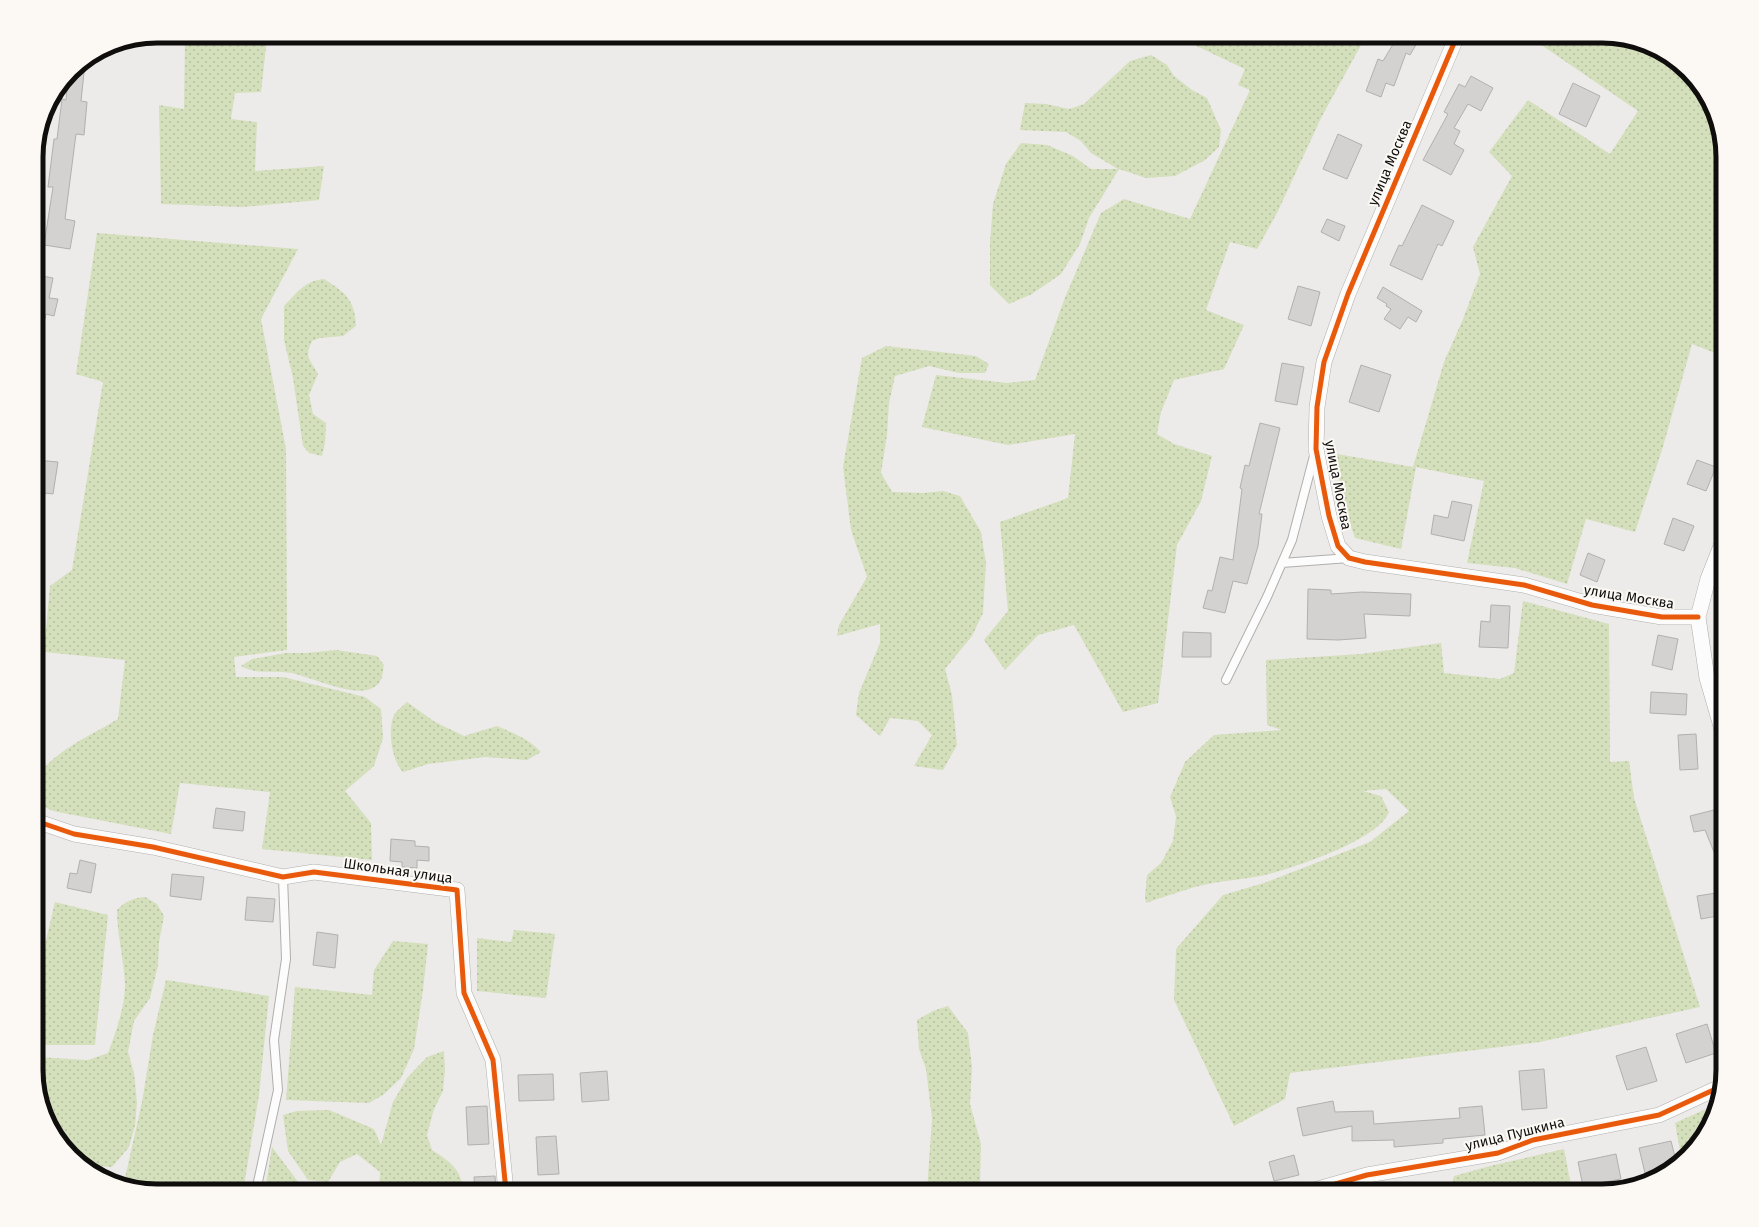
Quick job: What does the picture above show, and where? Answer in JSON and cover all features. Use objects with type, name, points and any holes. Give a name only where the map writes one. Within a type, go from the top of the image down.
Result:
[{"type":"street","name":"улица Москва","points":[[1453,43],[1348,294],[1324,362],[1317,407],[1316,449],[1329,516],[1338,546],[1349,558],[1365,562],[1524,585],[1592,605],[1662,617],[1698,617]]},
{"type":"street","points":[[1716,559],[1708,579],[1698,617],[1707,678],[1716,709]]},
{"type":"street","name":"Школьная улица","points":[[43,823],[74,834],[153,847],[284,877],[314,872],[457,890],[464,993],[493,1060],[505,1184]]},
{"type":"street","name":"улица Пушкина","points":[[1336,1184],[1368,1175],[1498,1154],[1533,1140],[1659,1115],[1714,1090]]},
{"type":"lane","points":[[1226,680],[1292,540],[1316,449]]},
{"type":"lane","points":[[1282,563],[1349,558]]},
{"type":"lane","points":[[258,1184],[278,1090],[274,1040],[286,959],[284,877]]},
{"type":"green space","points":[[185,43],[266,43],[261,92],[235,93],[231,119],[257,122],[255,171],[324,166],[319,200],[242,207],[161,204],[159,105],[184,109]]},
{"type":"green space","points":[[1190,43],[1362,43],[1322,116],[1277,213],[1257,249],[1230,242],[1206,310],[1244,325],[1224,369],[1174,380],[1161,412],[1157,434],[1174,444],[1212,456],[1201,501],[1177,545],[1158,703],[1123,712],[1074,625],[1038,635],[1005,670],[984,640],[1008,611],[1000,522],[1068,498],[1075,434],[1008,445],[922,427],[936,375],[1007,383],[1035,380],[1064,300],[1101,213],[1124,199],[1190,219],[1250,90],[1238,85],[1245,69]]},
{"type":"green space","points":[[1538,43],[1617,44],[1646,52],[1665,62],[1683,76],[1701,100],[1712,128],[1715,142],[1716,353],[1692,344],[1662,450],[1635,532],[1586,519],[1567,584],[1515,568],[1467,563],[1484,481],[1416,467],[1401,549],[1355,538],[1341,497],[1337,454],[1413,467],[1444,362],[1463,319],[1480,274],[1473,247],[1512,176],[1489,152],[1528,100],[1610,154],[1638,111]]},
{"type":"green space","points":[[1151,55],[1167,65],[1174,76],[1192,90],[1207,98],[1221,130],[1219,147],[1205,160],[1175,176],[1146,178],[1119,169],[1089,218],[1080,244],[1061,274],[1032,294],[1009,304],[990,285],[990,242],[993,204],[1006,164],[1021,143],[1047,145],[1073,156],[1091,169],[1118,169],[1091,153],[1081,141],[1066,132],[1020,130],[1025,103],[1046,104],[1069,109],[1084,104],[1130,61]]},
{"type":"green space","points":[[97,233],[298,249],[261,319],[286,449],[287,650],[234,657],[236,677],[283,677],[365,697],[381,709],[383,738],[374,766],[345,791],[371,823],[372,860],[262,849],[270,792],[180,783],[171,834],[53,811],[43,806],[43,770],[66,749],[118,719],[125,660],[44,652],[50,586],[72,570],[103,382],[76,374]]},
{"type":"green space","points":[[324,279],[338,288],[348,298],[354,310],[356,326],[343,336],[320,338],[312,341],[308,351],[310,361],[318,374],[309,395],[313,414],[326,423],[325,443],[322,456],[309,453],[303,446],[293,378],[284,340],[284,306],[301,288],[311,282]]},
{"type":"green space","points":[[886,346],[976,356],[989,364],[985,373],[959,373],[929,366],[895,376],[889,403],[887,435],[881,473],[892,492],[924,493],[943,491],[960,496],[981,532],[986,563],[983,613],[972,636],[945,669],[952,695],[957,745],[943,770],[914,766],[932,735],[918,721],[890,718],[880,736],[856,715],[859,693],[880,643],[880,624],[837,636],[839,625],[867,577],[851,530],[843,467],[862,358]]},
{"type":"green space","points":[[1523,601],[1609,624],[1610,762],[1629,761],[1634,798],[1700,1007],[1540,1042],[1290,1073],[1285,1099],[1234,1126],[1174,1000],[1176,949],[1223,895],[1264,883],[1370,842],[1409,811],[1386,789],[1363,791],[1381,796],[1389,812],[1382,822],[1371,832],[1338,850],[1273,873],[1195,887],[1146,903],[1145,897],[1147,875],[1161,863],[1173,841],[1176,817],[1170,797],[1185,762],[1214,735],[1282,730],[1267,725],[1266,660],[1361,654],[1441,643],[1444,673],[1500,679],[1514,673]]},
{"type":"green space","points":[[336,650],[377,656],[384,665],[382,677],[376,686],[367,690],[341,688],[292,673],[259,671],[247,669],[241,666],[252,659],[286,653],[307,653]]},
{"type":"green space","points":[[407,702],[435,722],[464,736],[497,726],[526,740],[541,752],[527,760],[485,757],[428,764],[403,772],[399,767],[393,753],[391,729],[394,715]]},
{"type":"green space","points":[[145,897],[157,904],[164,916],[159,942],[158,965],[150,998],[134,1021],[128,1052],[134,1073],[137,1102],[135,1126],[129,1147],[112,1167],[96,1166],[82,1156],[71,1145],[58,1127],[45,1092],[43,1057],[88,1060],[108,1053],[120,1019],[125,993],[117,910],[123,904],[137,898]]},
{"type":"green space","points":[[55,902],[108,915],[95,1045],[43,1045],[43,953]]},
{"type":"green space","points":[[514,930],[555,934],[546,998],[477,991],[477,938],[511,942]]},
{"type":"green space","points":[[393,941],[428,944],[414,1049],[401,1078],[383,1095],[369,1103],[286,1100],[295,987],[372,995],[374,970]]},
{"type":"green space","points":[[166,980],[269,996],[259,1095],[244,1184],[157,1184],[142,1183],[120,1178],[125,1178],[142,1102],[153,1035]]},
{"type":"green space","points":[[948,1006],[968,1033],[972,1067],[970,1104],[981,1144],[980,1184],[927,1184],[932,1119],[926,1069],[919,1049],[917,1020],[933,1011]]},
{"type":"green space","points":[[444,1051],[445,1070],[443,1091],[434,1109],[427,1135],[432,1150],[454,1166],[462,1184],[379,1184],[380,1172],[357,1154],[340,1162],[328,1182],[308,1180],[288,1151],[283,1115],[297,1111],[329,1110],[374,1129],[381,1145],[393,1102],[407,1078],[427,1057]]},
{"type":"green space","points":[[1710,1107],[1697,1133],[1680,1153],[1675,1123]]},
{"type":"green space","points":[[272,1147],[300,1184],[266,1184]]},
{"type":"green space","points":[[1564,1149],[1571,1184],[1452,1184],[1454,1176]]},
{"type":"building","points":[[1394,43],[1417,43],[1410,55],[1406,53],[1394,86],[1386,83],[1381,97],[1366,91],[1378,59],[1383,61]]},
{"type":"building","points":[[84,70],[81,101],[87,102],[84,135],[76,134],[65,219],[75,221],[70,249],[44,245],[53,187],[48,187],[54,139],[57,139],[62,99],[66,100],[67,87],[76,76]]},
{"type":"building","points":[[1471,76],[1493,88],[1481,111],[1468,104],[1454,128],[1460,131],[1454,144],[1464,150],[1451,175],[1423,160],[1448,114],[1444,112],[1459,84],[1465,87]]},
{"type":"building","points":[[1573,83],[1600,96],[1586,127],[1559,114]]},
{"type":"building","points":[[1338,134],[1362,145],[1347,179],[1323,169]]},
{"type":"building","points":[[1422,205],[1454,221],[1442,246],[1438,244],[1422,280],[1390,265],[1399,245],[1402,246]]},
{"type":"building","points":[[1327,219],[1345,226],[1339,241],[1321,232]]},
{"type":"building","points":[[43,276],[53,278],[49,298],[58,299],[54,316],[46,314],[43,327]]},
{"type":"building","points":[[1298,286],[1320,292],[1311,326],[1288,319]]},
{"type":"building","points":[[1383,287],[1422,311],[1416,322],[1408,317],[1400,329],[1384,319],[1391,309],[1386,306],[1387,304],[1377,298]]},
{"type":"building","points":[[1282,363],[1304,367],[1297,405],[1275,401]]},
{"type":"building","points":[[1361,365],[1391,375],[1379,412],[1349,402]]},
{"type":"building","points":[[1260,423],[1280,428],[1259,514],[1262,514],[1258,546],[1247,584],[1233,581],[1225,613],[1203,608],[1208,590],[1212,591],[1220,557],[1233,560],[1242,489],[1240,488],[1245,465],[1249,466]]},
{"type":"building","points":[[1697,460],[1716,467],[1706,491],[1687,484]]},
{"type":"building","points":[[43,461],[58,462],[53,494],[43,493]]},
{"type":"building","points":[[1452,501],[1472,505],[1464,541],[1431,534],[1434,515],[1448,518]]},
{"type":"building","points":[[1673,518],[1694,526],[1684,551],[1664,544]]},
{"type":"building","points":[[1588,553],[1605,560],[1597,582],[1580,575]]},
{"type":"building","points":[[1308,589],[1331,590],[1331,594],[1362,592],[1411,594],[1410,616],[1364,614],[1366,638],[1338,640],[1307,639]]},
{"type":"building","points":[[1491,605],[1510,606],[1508,648],[1479,647],[1481,621],[1490,622]]},
{"type":"building","points":[[1183,632],[1211,633],[1211,657],[1182,657]]},
{"type":"building","points":[[1658,635],[1678,639],[1672,670],[1652,665]]},
{"type":"building","points":[[1651,692],[1687,694],[1686,715],[1650,713]]},
{"type":"building","points":[[1696,734],[1698,769],[1680,770],[1678,735]]},
{"type":"building","points":[[216,808],[245,812],[243,831],[213,828]]},
{"type":"building","points":[[1716,810],[1716,857],[1705,830],[1694,832],[1690,816]]},
{"type":"building","points":[[391,839],[415,841],[415,846],[429,847],[429,861],[417,860],[417,868],[402,867],[402,862],[390,861]]},
{"type":"building","points":[[80,860],[96,864],[91,893],[67,888],[70,873],[77,874]]},
{"type":"building","points":[[172,874],[204,877],[201,900],[170,896]]},
{"type":"building","points":[[1716,893],[1716,916],[1701,919],[1697,896]]},
{"type":"building","points":[[247,897],[275,899],[273,922],[245,920]]},
{"type":"building","points":[[317,932],[338,935],[335,968],[313,965]]},
{"type":"building","points":[[1707,1024],[1716,1053],[1686,1063],[1676,1034]]},
{"type":"building","points":[[1646,1047],[1657,1081],[1627,1090],[1616,1056]]},
{"type":"building","points":[[1544,1069],[1547,1108],[1522,1110],[1519,1071]]},
{"type":"building","points":[[607,1071],[609,1100],[582,1102],[580,1073]]},
{"type":"building","points":[[553,1074],[554,1100],[519,1101],[518,1075]]},
{"type":"building","points":[[1333,1101],[1335,1112],[1373,1111],[1374,1124],[1460,1118],[1459,1108],[1482,1106],[1485,1135],[1443,1139],[1443,1143],[1394,1147],[1394,1140],[1352,1141],[1352,1126],[1303,1136],[1297,1108]]},
{"type":"building","points":[[487,1106],[489,1144],[468,1145],[466,1107]]},
{"type":"building","points":[[556,1136],[559,1174],[538,1175],[536,1137]]},
{"type":"building","points":[[1671,1141],[1675,1157],[1654,1171],[1645,1173],[1639,1148]]},
{"type":"building","points":[[1616,1154],[1621,1179],[1594,1184],[1583,1184],[1578,1162]]},
{"type":"building","points":[[1294,1155],[1299,1175],[1274,1181],[1269,1162]]},
{"type":"building","points":[[495,1176],[496,1184],[474,1184],[474,1177]]},
{"type":"cycle path","points":[[1454,43],[1348,294],[1324,362],[1317,407],[1316,449],[1329,516],[1338,546],[1349,558],[1365,562],[1524,585],[1592,605],[1662,617],[1698,617]]},
{"type":"cycle path","points":[[43,823],[74,834],[153,847],[283,877],[314,872],[457,890],[464,993],[493,1060],[505,1184]]},
{"type":"cycle path","points":[[1336,1184],[1367,1175],[1498,1153],[1533,1140],[1659,1115],[1714,1090]]}]
